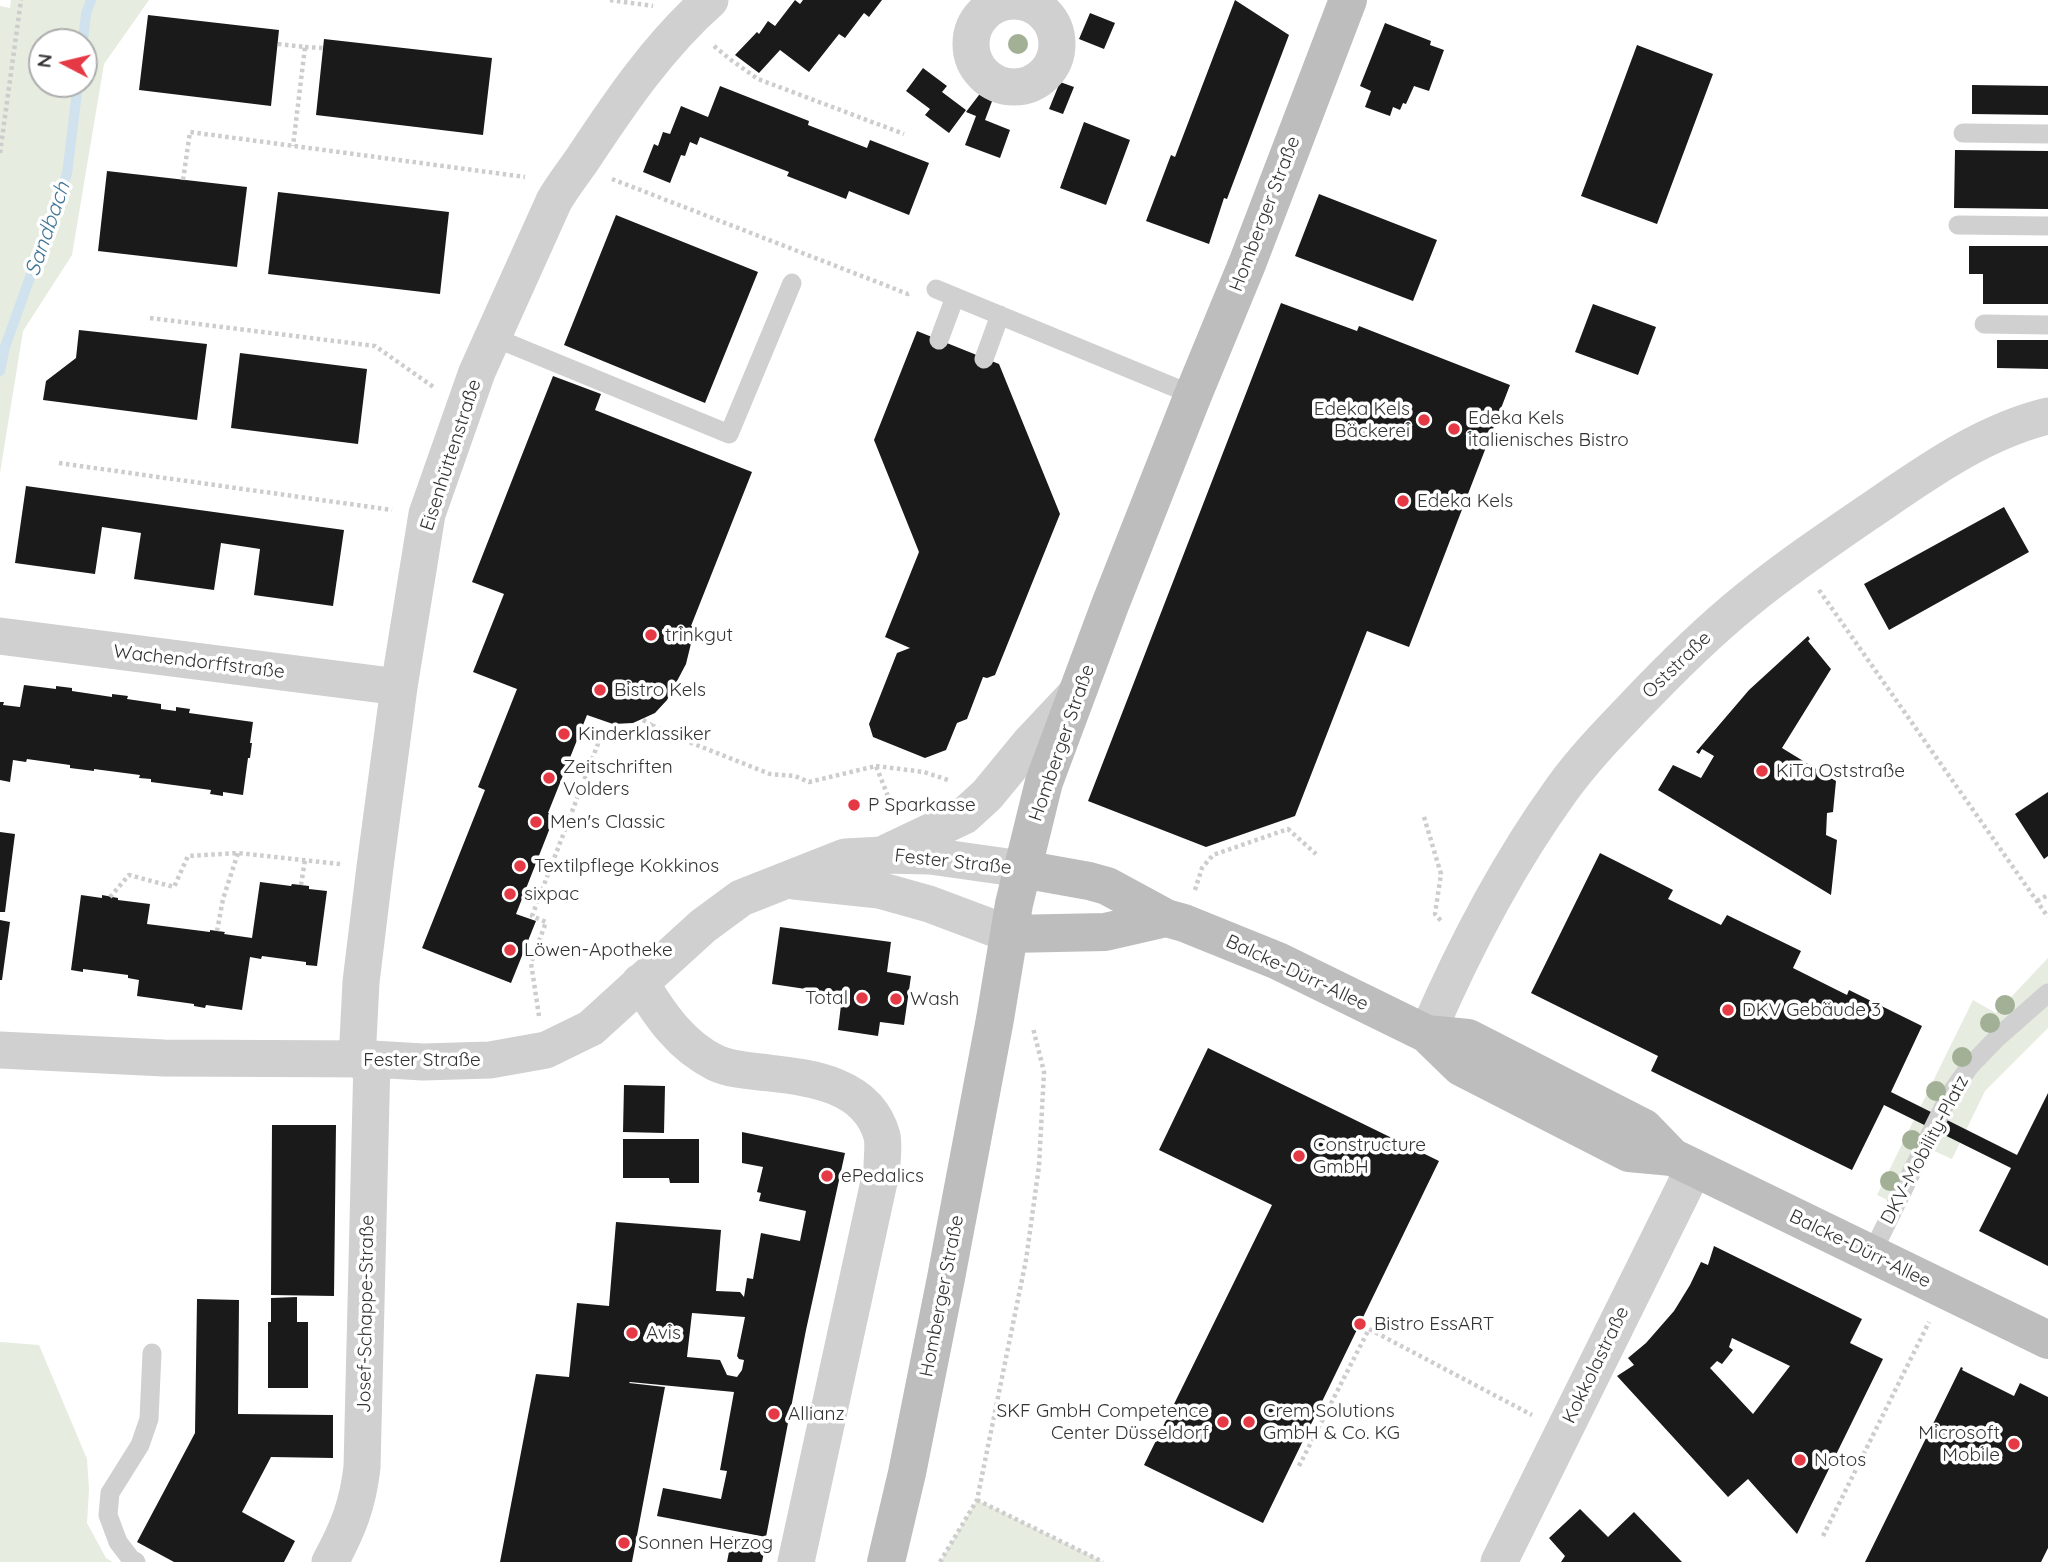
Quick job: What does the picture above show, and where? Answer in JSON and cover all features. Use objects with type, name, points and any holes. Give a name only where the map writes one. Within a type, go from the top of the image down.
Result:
[{"type":"main road","name":"Homberger Straße","points":[[886,1562],[907,1473],[946,1278],[1009,934],[1044,782],[1348,0]]},
{"type":"main road","name":"Balcke-Dürr-Allee","points":[[1023,869],[1107,886],[1175,920],[1278,961],[1427,1034],[1468,1038],[1644,1128],[1683,1163],[2048,1340]]},
{"type":"main road","points":[[1009,934],[1105,932],[1175,920]]},
{"type":"street","name":"Eisenhüttenstraße","points":[[364,1059],[360,982],[398,687],[427,514],[464,408],[554,201],[642,72],[698,11]]},
{"type":"street","name":"Oststraße","points":[[1427,1034],[1471,937],[1562,788],[1595,747],[1654,686],[1736,609],[1787,568],[1919,478],[1964,451],[1999,433],[2048,416]]},
{"type":"street","name":"Wachendorffstraße","points":[[0,636],[398,687]]},
{"type":"street","name":"Fester Straße","points":[[0,1050],[164,1058],[423,1062],[490,1060],[546,1050],[591,1028],[703,926],[741,898],[845,857],[895,849],[964,816],[988,795],[1029,744],[1077,693]]},
{"type":"street","name":"Fester Straße","points":[[895,849],[1023,869]]},
{"type":"street","name":"Fester Straße","points":[[786,880],[879,890],[929,904],[1009,934]]},
{"type":"street","points":[[640,982],[670,1026],[688,1044],[718,1064],[816,1079],[840,1088],[862,1100],[875,1118],[883,1139],[882,1168],[796,1562]]},
{"type":"street","name":"Josef-Schappe-Straße","points":[[330,1562],[352,1518],[362,1467],[364,1059]]},
{"type":"street","name":"Kokkolastraße","points":[[1499,1562],[1564,1431],[1683,1163]]},
{"type":"lane","points":[[1963,133],[2048,134]]},
{"type":"lane","points":[[1958,225],[2048,226]]},
{"type":"lane","points":[[493,337],[730,434],[792,283]]},
{"type":"lane","points":[[936,289],[1193,395]]},
{"type":"lane","points":[[939,340],[955,297]]},
{"type":"lane","points":[[984,359],[1000,316]]},
{"type":"lane","points":[[1984,324],[2048,325]]},
{"type":"lane","name":"DKV-Mobility-Platz","points":[[1871,1255],[1950,1094],[1970,1066],[2048,993]]},
{"type":"lane","points":[[136,1562],[118,1542],[108,1516],[110,1493],[140,1445],[149,1419],[152,1353]]},
{"type":"path","points":[[0,153],[21,0]]},
{"type":"path","points":[[698,11],[731,60],[758,79],[904,134]]},
{"type":"path","points":[[278,44],[323,48]]},
{"type":"path","points":[[293,146],[305,47]]},
{"type":"path","points":[[0,84],[9,86]]},
{"type":"path","points":[[183,180],[190,132],[293,146],[571,174],[908,294],[936,289]]},
{"type":"path","points":[[150,318],[375,346],[464,408]]},
{"type":"path","points":[[59,463],[427,514]]},
{"type":"path","points":[[1815,584],[2048,917]]},
{"type":"path","points":[[643,720],[770,775],[795,776],[809,782],[876,766],[940,776]]},
{"type":"path","points":[[546,1050],[531,963],[547,922],[532,916],[601,736],[628,734],[654,726]]},
{"type":"path","points":[[876,766],[895,849]]},
{"type":"path","points":[[1424,817],[1441,874],[1435,914],[1439,920],[1471,937]]},
{"type":"path","points":[[1175,920],[1202,868],[1213,855],[1289,829],[1316,854]]},
{"type":"path","points":[[110,897],[129,875],[174,887],[188,856],[239,853],[375,867]]},
{"type":"path","points":[[217,931],[223,900],[239,853]]},
{"type":"path","points":[[301,885],[305,860]]},
{"type":"path","points":[[2037,901],[2048,895]]},
{"type":"path","points":[[940,1562],[977,1500],[1026,1260],[1039,1166],[1044,1072],[1032,1027]]},
{"type":"path","points":[[1823,1536],[1945,1290]]},
{"type":"path","points":[[1299,1465],[1369,1329],[1564,1431]]},
{"type":"path","points":[[977,1500],[1103,1562]]},
{"type":"shaded area","points":[[11,0],[149,0],[104,64],[72,255],[23,331],[0,473],[0,6],[10,8]]},
{"type":"shaded area","points":[[2048,958],[2048,1028],[1985,1091],[1952,1159],[1932,1150],[1904,1208],[1877,1195],[1973,1000],[1996,1013]]},
{"type":"shaded area","points":[[0,1342],[39,1345],[87,1459],[87,1523],[106,1558],[113,1562],[0,1562]]},
{"type":"shaded area","points":[[977,1500],[1103,1562],[940,1562]]},
{"type":"building","points":[[795,0],[800,4],[803,0],[882,0],[869,17],[864,13],[845,38],[839,34],[809,72],[780,50],[759,73],[735,55],[757,32],[759,34],[768,21],[775,26]]},
{"type":"building","points":[[1235,0],[1289,35],[1227,199],[1224,198],[1209,244],[1146,221],[1171,155],[1175,157]]},
{"type":"building","points":[[1090,13],[1115,23],[1104,49],[1079,39]]},
{"type":"building","points":[[148,15],[279,30],[271,106],[139,90]]},
{"type":"building","points":[[1385,23],[1431,41],[1430,45],[1444,50],[1429,91],[1414,86],[1406,104],[1403,103],[1400,110],[1393,107],[1390,116],[1365,107],[1371,91],[1360,86]]},
{"type":"building","points":[[324,39],[492,58],[483,135],[316,115]]},
{"type":"building","points":[[1637,45],[1713,74],[1657,224],[1581,196]]},
{"type":"building","points":[[923,68],[947,86],[942,92],[966,110],[949,133],[925,115],[930,109],[906,91]]},
{"type":"building","points":[[1060,82],[1074,87],[1063,114],[1049,109]]},
{"type":"building","points":[[1972,85],[2048,86],[2048,115],[1972,114]]},
{"type":"building","points":[[720,86],[809,121],[808,125],[867,148],[870,140],[929,163],[909,215],[849,191],[846,199],[787,176],[789,172],[700,137],[697,145],[690,142],[685,156],[681,155],[670,183],[643,172],[654,144],[658,146],[663,132],[670,134],[681,106],[708,117]]},
{"type":"building","points":[[982,91],[994,96],[985,120],[1010,130],[1000,158],[965,145],[976,116],[966,112]]},
{"type":"building","points":[[1084,122],[1130,140],[1106,205],[1060,188]]},
{"type":"building","points":[[1955,150],[2048,151],[2048,209],[1954,208]]},
{"type":"building","points":[[107,171],[247,187],[237,267],[98,251]]},
{"type":"building","points":[[278,192],[449,212],[440,294],[268,274]]},
{"type":"building","points":[[1319,194],[1437,240],[1413,301],[1295,256]]},
{"type":"building","points":[[616,215],[758,272],[705,403],[564,345]]},
{"type":"building","points":[[1969,246],[2048,246],[2048,304],[1983,304],[1983,274],[1969,274]]},
{"type":"building","points":[[1281,303],[1357,331],[1359,326],[1510,385],[1409,647],[1367,631],[1295,816],[1206,847],[1088,801]]},
{"type":"building","points":[[1593,304],[1656,327],[1638,375],[1575,352]]},
{"type":"building","points":[[79,330],[207,344],[197,420],[43,400],[46,381],[76,358]]},
{"type":"building","points":[[917,331],[999,364],[1060,514],[995,675],[983,677],[967,719],[957,723],[946,750],[925,758],[873,737],[869,724],[897,653],[910,648],[885,637],[919,552],[874,440]]},
{"type":"building","points":[[1997,340],[2048,340],[2048,369],[1997,368]]},
{"type":"building","points":[[240,353],[367,369],[358,444],[231,428]]},
{"type":"building","points":[[553,376],[601,394],[595,410],[752,472],[691,626],[695,627],[686,664],[667,700],[655,713],[633,723],[613,724],[587,715],[548,813],[555,815],[516,914],[536,921],[511,983],[422,948],[485,790],[478,787],[517,689],[473,672],[504,594],[472,582]]},
{"type":"building","points":[[26,486],[344,530],[333,606],[254,595],[260,549],[221,543],[214,590],[134,579],[141,533],[102,527],[95,574],[15,563]]},
{"type":"building","points":[[2004,507],[2029,552],[1889,630],[1864,584]]},
{"type":"building","name":"KiTa Oststraße","points":[[1808,636],[1808,641],[1831,669],[1782,748],[1836,781],[1833,812],[1827,813],[1826,835],[1837,840],[1831,895],[1658,790],[1673,765],[1701,778],[1714,756],[1702,749],[1699,754],[1696,752],[1749,690]]},
{"type":"building","points":[[24,685],[72,688],[72,691],[112,697],[112,694],[128,696],[127,699],[161,704],[161,709],[176,711],[176,707],[190,709],[189,713],[253,722],[243,795],[223,792],[223,796],[210,794],[211,790],[151,782],[151,779],[139,778],[140,775],[70,768],[70,765],[27,759],[26,762],[13,760],[10,782],[0,780],[0,702],[4,702],[3,705],[20,707]]},
{"type":"building","points":[[2048,792],[2048,856],[2044,859],[2015,814]]},
{"type":"building","points":[[0,832],[15,834],[5,912],[0,912]]},
{"type":"building","name":"DKV Gebäude 3","points":[[1600,853],[1673,890],[1668,899],[1721,925],[1727,915],[1801,951],[1793,968],[1847,995],[1849,990],[1922,1026],[1891,1092],[2017,1155],[2048,1093],[2048,1266],[1979,1231],[2011,1168],[1884,1105],[1852,1170],[1651,1071],[1658,1056],[1531,993]]},
{"type":"building","points":[[260,882],[309,886],[309,889],[327,891],[317,966],[262,956],[261,959],[250,957],[242,1010],[206,1005],[205,1008],[137,996],[139,980],[128,978],[128,975],[71,970],[81,895],[102,898],[102,895],[150,904],[147,924],[225,932],[224,934],[252,938]]},
{"type":"building","points":[[0,920],[10,922],[2,980],[0,980]]},
{"type":"building","points":[[780,927],[891,942],[887,972],[911,976],[904,1025],[880,1022],[878,1036],[838,1030],[841,1005],[845,1006],[846,995],[772,984]]},
{"type":"building","points":[[1208,1048],[1439,1161],[1263,1523],[1144,1465],[1272,1205],[1159,1150]]},
{"type":"building","points":[[624,1085],[665,1086],[664,1133],[623,1132]]},
{"type":"building","points":[[272,1125],[336,1125],[334,1296],[271,1295]]},
{"type":"building","points":[[742,1132],[845,1153],[806,1330],[766,1537],[657,1516],[663,1488],[721,1499],[727,1471],[720,1470],[734,1392],[630,1382],[665,1387],[632,1562],[500,1562],[536,1374],[569,1377],[577,1303],[609,1306],[616,1222],[721,1230],[716,1291],[740,1292],[744,1297],[747,1278],[753,1279],[761,1233],[800,1241],[806,1211],[759,1201],[761,1193],[757,1192],[763,1167],[742,1163]],"holes":[[[692,1313],[745,1317],[737,1356],[744,1360],[737,1377],[727,1375],[720,1360],[687,1357]]]},
{"type":"building","points":[[623,1139],[699,1139],[699,1183],[670,1183],[669,1178],[623,1178]]},
{"type":"building","points":[[1714,1246],[1862,1319],[1850,1343],[1883,1359],[1797,1534],[1748,1479],[1728,1497],[1617,1376],[1634,1365],[1628,1358],[1646,1343],[1674,1311],[1701,1262],[1708,1265]],"holes":[[[1732,1338],[1790,1366],[1753,1414],[1710,1368],[1717,1361],[1722,1364],[1733,1350],[1729,1347]]]},
{"type":"building","points":[[297,1297],[297,1322],[308,1322],[308,1388],[268,1388],[268,1322],[271,1322],[271,1298]]},
{"type":"building","points":[[197,1299],[239,1300],[238,1414],[333,1415],[333,1458],[271,1457],[242,1512],[295,1541],[284,1562],[174,1562],[137,1542],[195,1433]]},
{"type":"building","points":[[1961,1367],[1962,1370],[2014,1396],[2020,1383],[2048,1397],[2048,1548],[2041,1562],[1865,1562]]},
{"type":"building","points":[[1580,1509],[1608,1537],[1634,1512],[1682,1562],[1561,1562],[1565,1556],[1549,1538]]},
{"type":"building","points":[[732,1536],[766,1543],[762,1562],[727,1562]]},
{"type":"waterway","name":"Sandbach","points":[[84,28],[91,0]]},
{"type":"waterway","name":"Sandbach","points":[[0,371],[5,347],[67,174],[76,98]]},
{"type":"place","name":"Edeka Kels Bäckerei","points":[[1424,420]]},
{"type":"place","name":"Edeka Kels italienisches Bistro","points":[[1454,429]]},
{"type":"place","name":"Edeka Kels","points":[[1403,501]]},
{"type":"place","name":"trinkgut","points":[[651,635]]},
{"type":"place","name":"Bistro Kels","points":[[600,690]]},
{"type":"place","name":"Kinderklassiker","points":[[564,734]]},
{"type":"place","name":"KiTa Oststraße","points":[[1762,771]]},
{"type":"place","name":"Zeitschriften Volders","points":[[549,778]]},
{"type":"place","name":"P Sparkasse","points":[[854,805]]},
{"type":"place","name":"Men's Classic","points":[[536,822]]},
{"type":"place","name":"Textilpflege Kokkinos","points":[[520,866]]},
{"type":"place","name":"sixpac","points":[[510,894]]},
{"type":"place","name":"Löwen-Apotheke","points":[[510,950]]},
{"type":"place","name":"Total","points":[[862,998]]},
{"type":"place","name":"Wash","points":[[896,999]]},
{"type":"place","name":"DKV Gebäude 3","points":[[1728,1010]]},
{"type":"place","name":"Constructure GmbH","points":[[1299,1156]]},
{"type":"place","name":"ePedalics","points":[[827,1176]]},
{"type":"place","name":"Bistro EssART","points":[[1360,1324]]},
{"type":"place","name":"Avis","points":[[632,1333]]},
{"type":"place","name":"Allianz","points":[[774,1414]]},
{"type":"place","name":"SKF GmbH Competence Center Düsseldorf","points":[[1223,1422]]},
{"type":"place","name":"Crem Solutions GmbH & Co. KG","points":[[1249,1422]]},
{"type":"place","name":"Microsoft Mobile","points":[[2014,1444]]},
{"type":"place","name":"Notos","points":[[1800,1460]]},
{"type":"place","name":"Sonnen Herzog","points":[[624,1543]]}]
